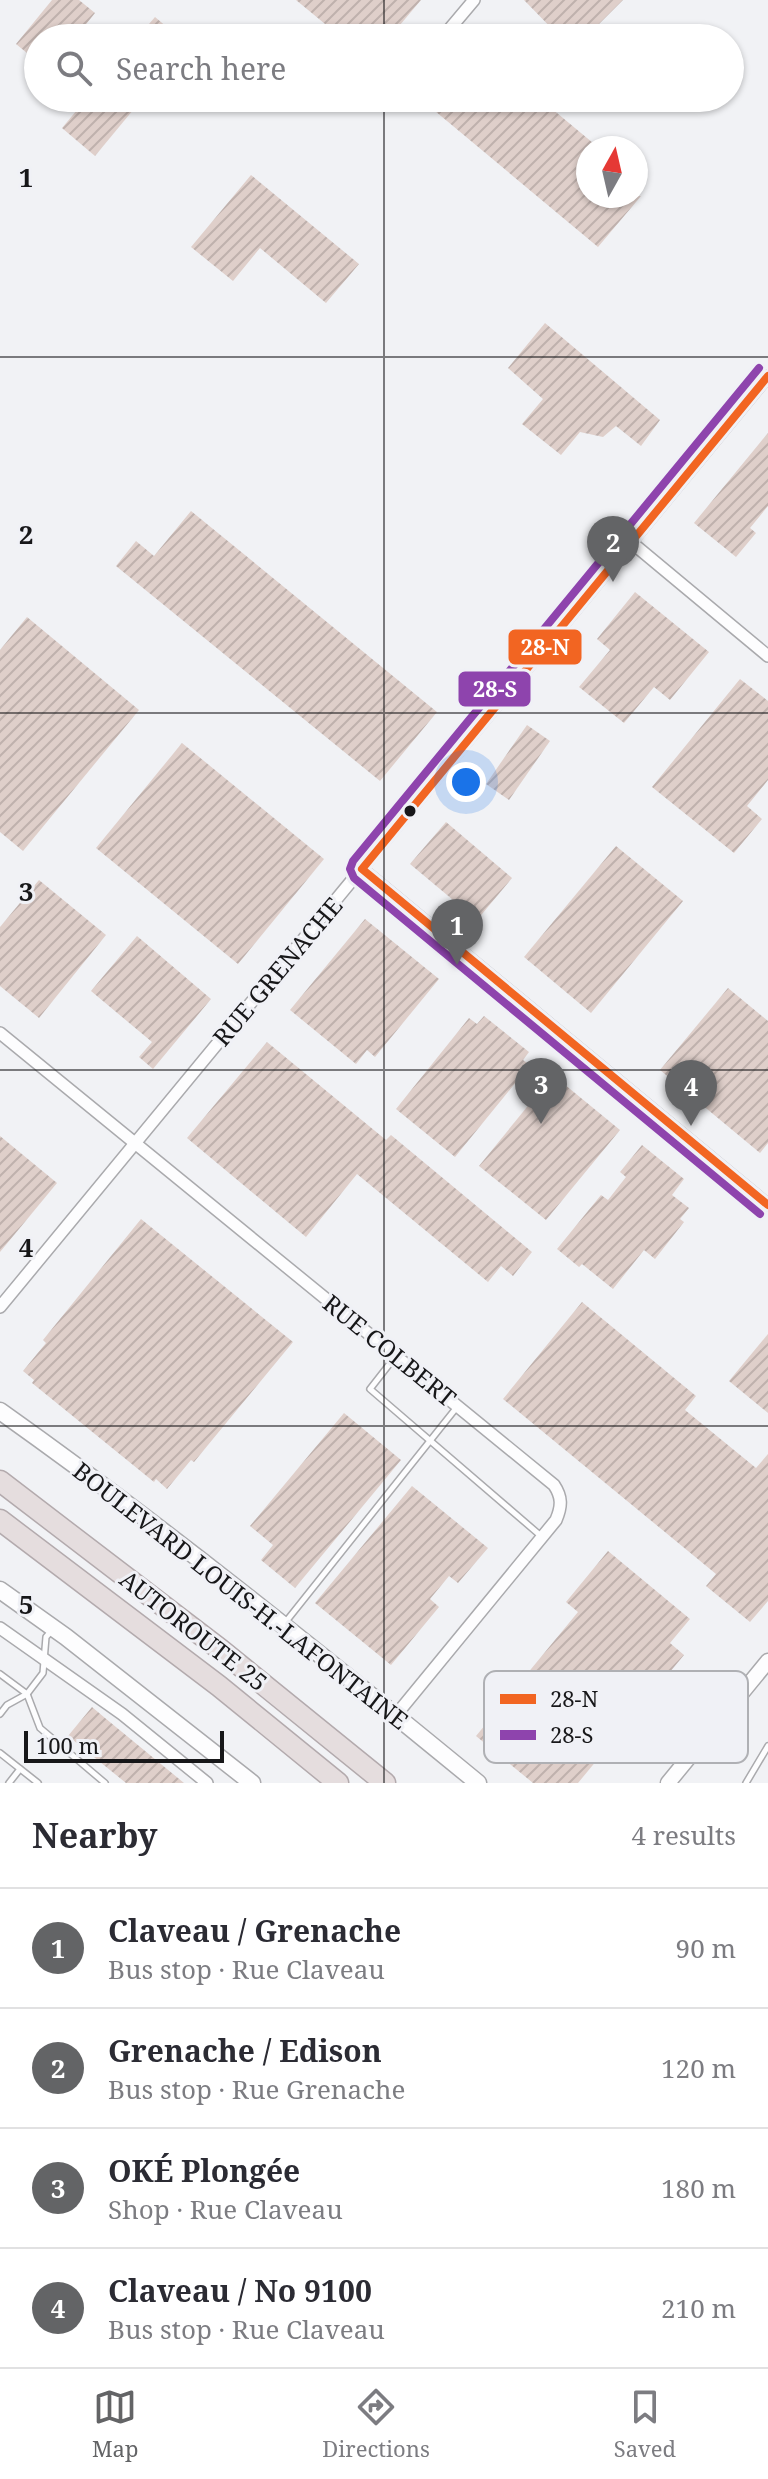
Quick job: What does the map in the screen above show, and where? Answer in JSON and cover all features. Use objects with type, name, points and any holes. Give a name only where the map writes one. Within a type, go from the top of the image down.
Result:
[{"type":"highway","name":"AUTOROUTE 25","points":[[0,1481],[221,1650],[385,1783]]},
{"type":"highway","name":"AUTOROUTE 25","points":[[0,1520],[219,1686],[338,1783]]},
{"type":"main road","name":"BOULEVARD LOUIS-H.-LAFONTAINE","points":[[0,1411],[284,1624],[478,1783]]},
{"type":"main road","points":[[0,1590],[252,1783]]},
{"type":"street","points":[[454,24],[474,0]]},
{"type":"street","name":"RUE GRENACHE","points":[[0,1307],[768,376]]},
{"type":"street","points":[[631,542],[768,656]]},
{"type":"street","points":[[362,869],[768,1205]]},
{"type":"street","name":"RUE COLBERT","points":[[0,1033],[458,1406],[560,1493],[559,1512],[542,1537],[396,1715]]},
{"type":"street","points":[[0,1628],[122,1714],[207,1783]]},
{"type":"street","points":[[748,1688],[766,1667]]},
{"type":"street","points":[[668,1783],[685,1763]]},
{"type":"lane","points":[[396,1356],[370,1389],[542,1537]]},
{"type":"lane","points":[[284,1624],[458,1406]]},
{"type":"lane","points":[[0,1714],[7,1705],[27,1694],[43,1673],[46,1637],[54,1629]]},
{"type":"lane","points":[[0,1674],[27,1694],[40,1728],[105,1783]]},
{"type":"lane","points":[[746,1783],[768,1746]]},
{"type":"lane","points":[[0,1753],[38,1783]]},
{"type":"lane","points":[[9,1783],[20,1769]]},
{"type":"building","points":[[52,0],[79,0],[95,13],[86,24],[32,24]]},
{"type":"building","points":[[296,0],[421,0],[401,24],[325,24]]},
{"type":"building","points":[[524,0],[623,0],[599,24],[547,24]]},
{"type":"building","points":[[155,17],[163,24],[149,24]]},
{"type":"building","points":[[24,34],[24,51],[16,44]]},
{"type":"building","points":[[75,112],[131,112],[95,156],[62,128]]},
{"type":"building","points":[[436,112],[556,112],[585,136],[576,136],[576,208],[631,208],[598,247]]},
{"type":"building","points":[[251,175],[359,264],[326,303],[260,248],[233,281],[191,247]]},
{"type":"building","points":[[545,323],[660,420],[641,446],[616,426],[603,437],[580,432],[561,455],[522,424],[543,399],[508,368]]},
{"type":"building","points":[[768,433],[768,506],[750,528],[756,533],[736,557],[694,523]]},
{"type":"building","points":[[191,511],[437,712],[380,781],[116,566],[136,541],[154,556]]},
{"type":"building","points":[[635,592],[709,652],[670,700],[654,687],[624,723],[579,687],[610,650],[597,639]]},
{"type":"building","points":[[27,617],[139,710],[23,851],[0,832],[0,650]]},
{"type":"building","points":[[740,679],[768,701],[768,780],[747,806],[762,819],[734,853],[652,787]]},
{"type":"building","points":[[527,725],[550,741],[509,800],[486,784]]},
{"type":"building","points":[[182,743],[324,859],[238,964],[96,848]]},
{"type":"building","points":[[446,822],[512,878],[477,920],[410,864]]},
{"type":"building","points":[[616,846],[683,901],[591,1013],[524,957]]},
{"type":"building","points":[[39,880],[106,935],[39,1018],[0,986],[0,927]]},
{"type":"building","points":[[365,919],[439,979],[375,1057],[367,1050],[356,1064],[290,1010]]},
{"type":"building","points":[[137,936],[211,999],[153,1069],[139,1057],[152,1042],[91,991]]},
{"type":"building","points":[[728,988],[768,1021],[768,1143],[760,1153],[660,1070]]},
{"type":"building","points":[[484,1016],[529,1052],[523,1060],[530,1065],[455,1157],[396,1109],[469,1018],[477,1024]]},
{"type":"building","points":[[267,1042],[386,1140],[391,1135],[532,1252],[513,1276],[501,1266],[488,1282],[357,1174],[306,1237],[187,1138]]},
{"type":"building","points":[[553,1075],[620,1130],[546,1220],[479,1166]]},
{"type":"building","points":[[0,1136],[57,1183],[0,1252]]},
{"type":"building","points":[[642,1145],[684,1179],[672,1195],[689,1208],[680,1219],[684,1222],[655,1259],[644,1250],[613,1289],[557,1249],[601,1195],[608,1200],[626,1177],[620,1172]]},
{"type":"building","points":[[141,1219],[293,1342],[194,1462],[191,1460],[167,1489],[156,1479],[154,1482],[32,1383],[34,1380],[23,1371],[46,1343],[43,1340]]},
{"type":"building","points":[[582,1302],[696,1396],[685,1410],[756,1468],[768,1454],[768,1601],[750,1622],[706,1586],[716,1574],[503,1399]]},
{"type":"building","points":[[768,1334],[768,1413],[729,1381]]},
{"type":"building","points":[[344,1413],[401,1460],[295,1588],[261,1560],[273,1545],[250,1526]]},
{"type":"building","points":[[412,1486],[488,1548],[458,1583],[449,1576],[430,1599],[439,1607],[391,1665],[315,1603]]},
{"type":"building","points":[[608,1551],[690,1619],[670,1643],[684,1655],[671,1671],[529,1671],[578,1612],[566,1602]]},
{"type":"building","points":[[92,1707],[184,1783],[126,1783],[68,1736]]},
{"type":"building","points":[[484,1726],[484,1743],[476,1736]]},
{"type":"building","points":[[509,1763],[595,1763],[578,1783],[533,1783]]},
{"type":"transit line","name":"28-S","points":[[759,368],[353,861],[350,869],[354,878],[760,1214]]},
{"type":"transit line","name":"28-N","points":[[768,376],[362,869],[768,1205]]},
{"type":"place","name":"Grenache / Edison","points":[[613,582]]},
{"type":"place","name":"Claveau / Grenache","points":[[457,965]]},
{"type":"place","name":"OKÉ Plongée","points":[[541,1124]]},
{"type":"place","name":"Claveau / No 9100","points":[[691,1126]]}]
